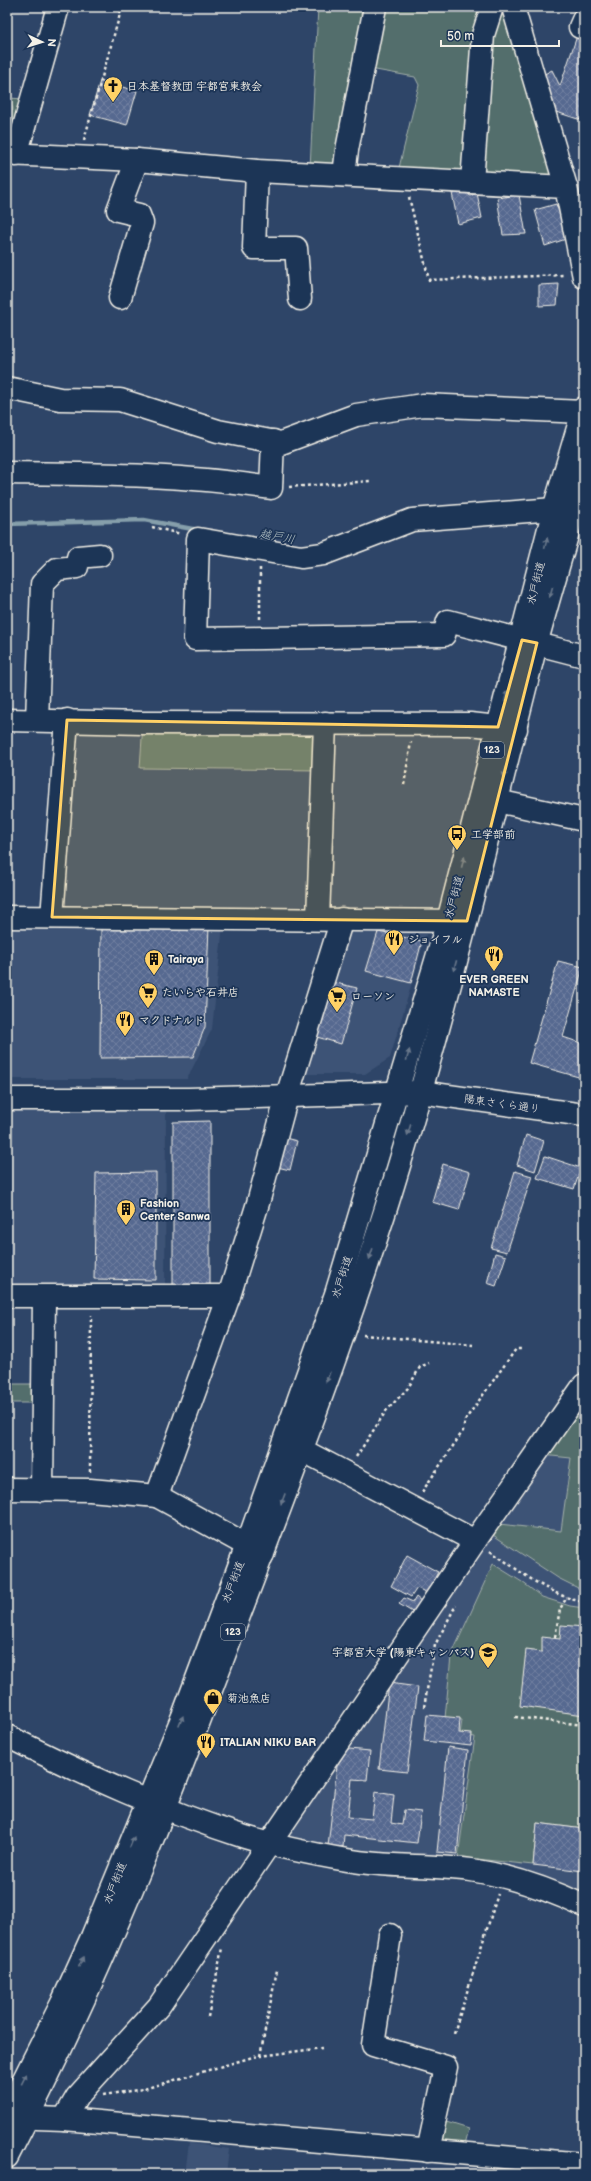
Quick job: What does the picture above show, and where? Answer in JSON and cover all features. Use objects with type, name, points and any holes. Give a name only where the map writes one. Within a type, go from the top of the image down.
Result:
[{"type":"main road","points":[[58,7],[11,154],[137,160],[257,171],[566,187]]},
{"type":"main road","points":[[344,175],[347,150],[375,7]]},
{"type":"main road","points":[[472,182],[483,35],[492,7]]},
{"type":"main road","points":[[512,7],[566,187],[584,276]]},
{"type":"main road","points":[[120,298],[142,223],[139,216],[118,210],[137,160]]},
{"type":"main road","points":[[257,171],[254,248],[296,248],[300,299]]},
{"type":"main road","points":[[7,388],[60,399],[120,400],[218,430],[282,443],[356,415],[423,405],[584,411]]},
{"type":"main road","name":"水戸街道","points":[[8,2152],[14,2116],[82,2003],[293,1447],[344,1333],[387,1204],[420,1092],[457,921],[529,642],[554,509],[584,411]]},
{"type":"main road","points":[[7,473],[133,474],[219,480],[271,488],[273,441]]},
{"type":"main road","points":[[580,493],[554,509],[412,520],[323,554],[301,557],[198,539],[195,639],[444,636],[448,621],[584,656]]},
{"type":"main road","name":"水戸街道","points":[[529,642],[580,493]]},
{"type":"main road","points":[[37,720],[42,584],[57,569],[77,567],[78,557],[100,555]]},
{"type":"main road","points":[[7,720],[67,720],[143,723],[470,724],[507,728]]},
{"type":"main road","points":[[52,917],[67,720]]},
{"type":"main road","points":[[318,919],[325,723]]},
{"type":"main road","name":"水戸街道","points":[[293,1447],[336,1294],[397,1092],[498,801],[507,728]]},
{"type":"main road","points":[[498,801],[584,820]]},
{"type":"main road","points":[[7,917],[457,921]]},
{"type":"main road","points":[[157,1496],[229,1296],[258,1203],[287,1096],[342,919]]},
{"type":"main road","name":"陽東さくら通り","points":[[7,1099],[189,1099],[420,1092],[584,1115]]},
{"type":"main road","points":[[7,1296],[229,1296]]},
{"type":"main road","points":[[42,1490],[44,1297]]},
{"type":"main road","points":[[64,2119],[75,2100],[159,2006],[268,1843],[483,1549],[584,1385]]},
{"type":"main road","points":[[293,1447],[412,1508],[483,1549]]},
{"type":"main road","points":[[7,1490],[90,1490],[157,1496],[255,1549]]},
{"type":"main road","points":[[7,1736],[72,1768],[157,1806],[247,1838],[348,1860],[416,1867],[470,1870],[503,1876],[522,1880],[584,1906]]},
{"type":"main road","points":[[390,1935],[373,2045],[446,2068],[428,2151]]},
{"type":"main road","points":[[14,2116],[64,2119],[584,2164]]},
{"type":"path","points":[[79,158],[122,7]]},
{"type":"path","points":[[407,190],[429,280],[584,276]]},
{"type":"path","points":[[271,488],[371,481]]},
{"type":"path","points":[[152,527],[198,539]]},
{"type":"path","points":[[260,550],[260,638]]},
{"type":"path","points":[[404,785],[414,724]]},
{"type":"path","points":[[90,1490],[91,1296]]},
{"type":"path","points":[[344,1333],[473,1345]]},
{"type":"path","points":[[412,1508],[463,1431],[465,1420],[516,1349],[523,1349]]},
{"type":"path","points":[[345,1473],[386,1411],[408,1388],[420,1367],[429,1363]]},
{"type":"path","points":[[483,1549],[547,1588],[567,1597],[584,1602]]},
{"type":"path","points":[[555,1637],[560,1609],[567,1597]]},
{"type":"path","points":[[424,1707],[434,1645],[457,1603]]},
{"type":"path","points":[[515,1717],[584,1725]]},
{"type":"path","points":[[454,2033],[503,1876]]},
{"type":"path","points":[[208,2017],[225,1932],[215,1922]]},
{"type":"path","points":[[260,2056],[277,1970]]},
{"type":"path","points":[[75,2100],[144,2089],[260,2056],[322,2048]]},
{"type":"highlighted area","points":[[522,640],[537,643],[467,921],[52,917],[67,720],[498,727]]},
{"type":"shaded area","points":[[7,922],[223,925],[212,1029],[187,1079],[7,1079]]},
{"type":"shaded area","points":[[346,929],[426,934],[390,1058],[365,1074],[304,1074]]},
{"type":"shaded area","points":[[7,1110],[166,1110],[165,1288],[7,1289]]},
{"type":"shaded area","name":"宇都宮大学 (陽東キャンパス)","points":[[584,1392],[584,1903],[282,1843]]},
{"type":"shaded area","points":[[189,2143],[229,2149],[226,2174],[185,2174]]},
{"type":"green space","points":[[318,7],[368,7],[339,164],[310,168]]},
{"type":"green space","points":[[382,7],[485,7],[467,172],[398,172],[419,85],[415,77],[370,69]]},
{"type":"green space","points":[[498,7],[507,7],[553,178],[483,176],[489,36]]},
{"type":"green space","points":[[7,98],[26,99],[7,153]]},
{"type":"green space","points":[[143,723],[315,723],[319,770],[140,768]]},
{"type":"green space","points":[[7,1384],[43,1384],[43,1403],[7,1403]]},
{"type":"green space","points":[[584,1394],[584,1591],[558,1578],[493,1535],[499,1524],[561,1531],[571,1458],[542,1455]]},
{"type":"green space","points":[[493,1564],[522,1582],[542,1597],[570,1606],[584,1608],[584,1829],[537,1823],[533,1865],[458,1857],[475,1737],[460,1735],[462,1720],[445,1718],[451,1656]]},
{"type":"green space","points":[[443,2121],[469,2129],[464,2148],[447,2147],[440,2137]]},
{"type":"building","points":[[578,33],[584,35],[584,121],[547,109],[539,77],[552,70],[560,86]]},
{"type":"building","name":"日本基督教団 宇都宮東教会","points":[[100,81],[137,91],[127,125],[90,115]]},
{"type":"building","points":[[467,191],[470,196],[477,193],[482,218],[458,224],[452,193]]},
{"type":"building","points":[[519,195],[526,234],[503,235],[497,198]]},
{"type":"building","points":[[556,204],[569,238],[545,246],[535,210]]},
{"type":"building","points":[[559,284],[557,305],[539,306],[539,285]]},
{"type":"building","name":"Tairaya","points":[[101,926],[209,926],[205,1027],[193,1057],[100,1058]]},
{"type":"building","name":"ジョイフル","points":[[378,932],[422,941],[411,983],[366,971]]},
{"type":"building","points":[[558,961],[583,967],[563,1037],[584,1044],[582,1078],[529,1063]]},
{"type":"building","name":"ローソン","points":[[332,982],[357,988],[341,1044],[317,1037]]},
{"type":"building","points":[[210,1121],[210,1286],[173,1286],[173,1122]]},
{"type":"building","points":[[526,1135],[544,1141],[535,1171],[517,1165]]},
{"type":"building","points":[[285,1138],[297,1141],[290,1170],[277,1167]]},
{"type":"building","points":[[545,1156],[581,1168],[574,1189],[537,1178]]},
{"type":"building","points":[[443,1164],[470,1172],[459,1210],[432,1202]]},
{"type":"building","points":[[515,1171],[532,1176],[507,1252],[491,1248]]},
{"type":"building","name":"Fashion Center Sanwa","points":[[156,1172],[156,1280],[94,1279],[96,1173]]},
{"type":"building","points":[[495,1253],[506,1256],[496,1286],[487,1283]]},
{"type":"building","points":[[407,1555],[438,1572],[427,1593],[417,1588],[411,1597],[391,1586]]},
{"type":"building","points":[[416,1597],[422,1602],[414,1613],[399,1604],[404,1598],[413,1602]]},
{"type":"building","points":[[561,1625],[584,1627],[584,1715],[520,1706],[526,1650],[542,1652],[542,1637],[560,1639]]},
{"type":"building","points":[[389,1683],[418,1687],[407,1772],[379,1769]]},
{"type":"building","points":[[427,1715],[460,1718],[459,1733],[472,1734],[471,1746],[424,1741]]},
{"type":"building","points":[[448,1747],[468,1750],[457,1854],[437,1852]]},
{"type":"building","points":[[339,1748],[370,1751],[367,1780],[352,1779],[348,1817],[372,1819],[375,1792],[394,1795],[391,1823],[402,1825],[404,1810],[421,1812],[417,1843],[344,1835],[343,1847],[328,1846]]},
{"type":"building","points":[[537,1823],[584,1829],[584,1871],[533,1865]]},
{"type":"waterway","name":"越戸川","points":[[7,524],[144,520],[198,530]]},
{"type":"place","name":"日本基督教団 宇都宮東教会","points":[[113,103]]},
{"type":"place","name":"工学部前","points":[[457,851]]},
{"type":"place","name":"ジョイフル","points":[[394,956]]},
{"type":"place","name":"EVER GREEN NAMASTE","points":[[494,972]]},
{"type":"place","name":"Tairaya","points":[[154,976]]},
{"type":"place","name":"たいらや石井店","points":[[148,1009]]},
{"type":"place","name":"ローソン","points":[[337,1013]]},
{"type":"place","name":"マクドナルド","points":[[125,1037]]},
{"type":"place","name":"Fashion Center Sanwa","points":[[126,1226]]},
{"type":"place","name":"宇都宮大学 (陽東キャンパス)","points":[[488,1669]]},
{"type":"place","name":"菊池魚店","points":[[213,1715]]},
{"type":"place","name":"ITALIAN NIKU BAR","points":[[206,1759]]}]
